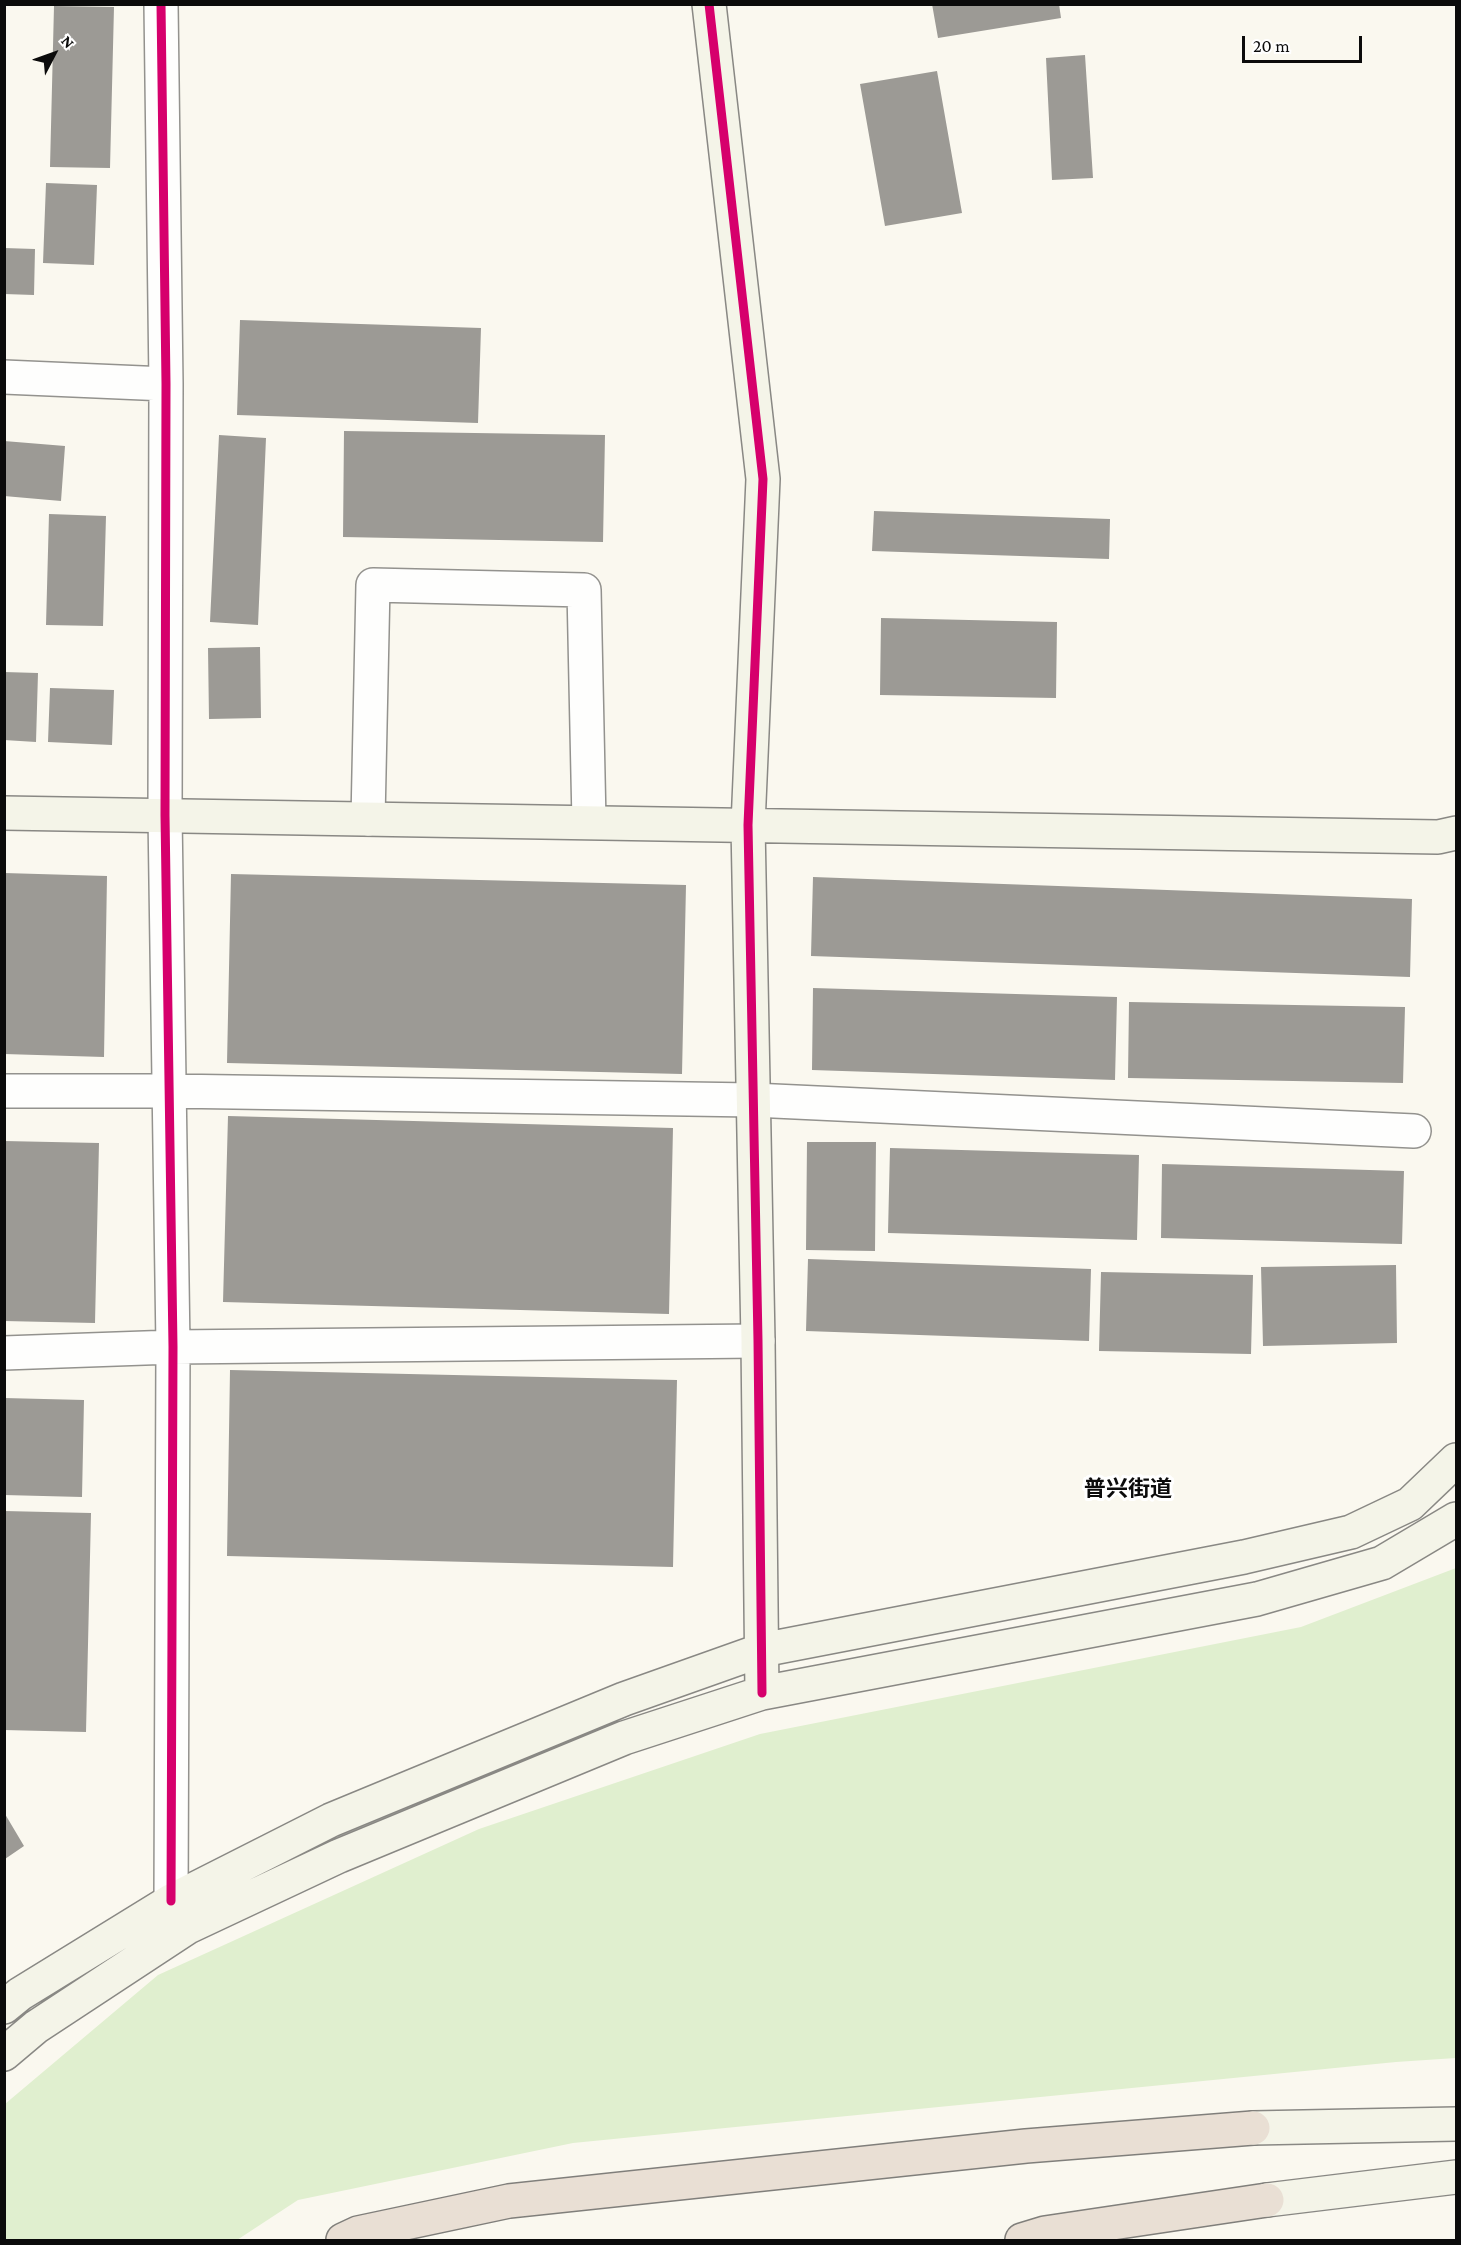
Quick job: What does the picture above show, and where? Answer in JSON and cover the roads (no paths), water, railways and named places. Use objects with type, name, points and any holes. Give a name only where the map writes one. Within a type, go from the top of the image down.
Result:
[{"type":"highway","points":[[343,2241],[358,2233],[509,2201],[1026,2146],[1253,2128]]},
{"type":"highway","points":[[1022,2241],[1045,2233],[1267,2200]]},
{"type":"street","points":[[161,4],[166,384],[165,815],[172,1347],[171,1901]]},
{"type":"street","points":[[709,4],[763,479],[748,825],[762,1693]]},
{"type":"street","points":[[4,377],[166,384]]},
{"type":"street","points":[[368,819],[373,585],[584,590],[589,822]]},
{"type":"street","points":[[4,813],[1438,837],[1456,833]]},
{"type":"street","points":[[4,1091],[169,1091],[753,1100],[1414,1131]]},
{"type":"street","points":[[4,1353],[172,1347],[758,1341]]},
{"type":"street","points":[[4,2007],[20,1994],[171,1901],[331,1820],[624,1700],[762,1650],[1244,1557],[1351,1532],[1410,1504],[1456,1461]]},
{"type":"street","points":[[4,2054],[36,2028],[188,1927],[339,1856],[624,1738],[762,1693],[1257,1599],[1382,1563],[1456,1519]]},
{"type":"street","points":[[1253,2128],[1456,2124]]},
{"type":"street","points":[[1267,2200],[1456,2177]]},
{"type":"district","name":"普兴街道","points":[[1128,1489]]}]
